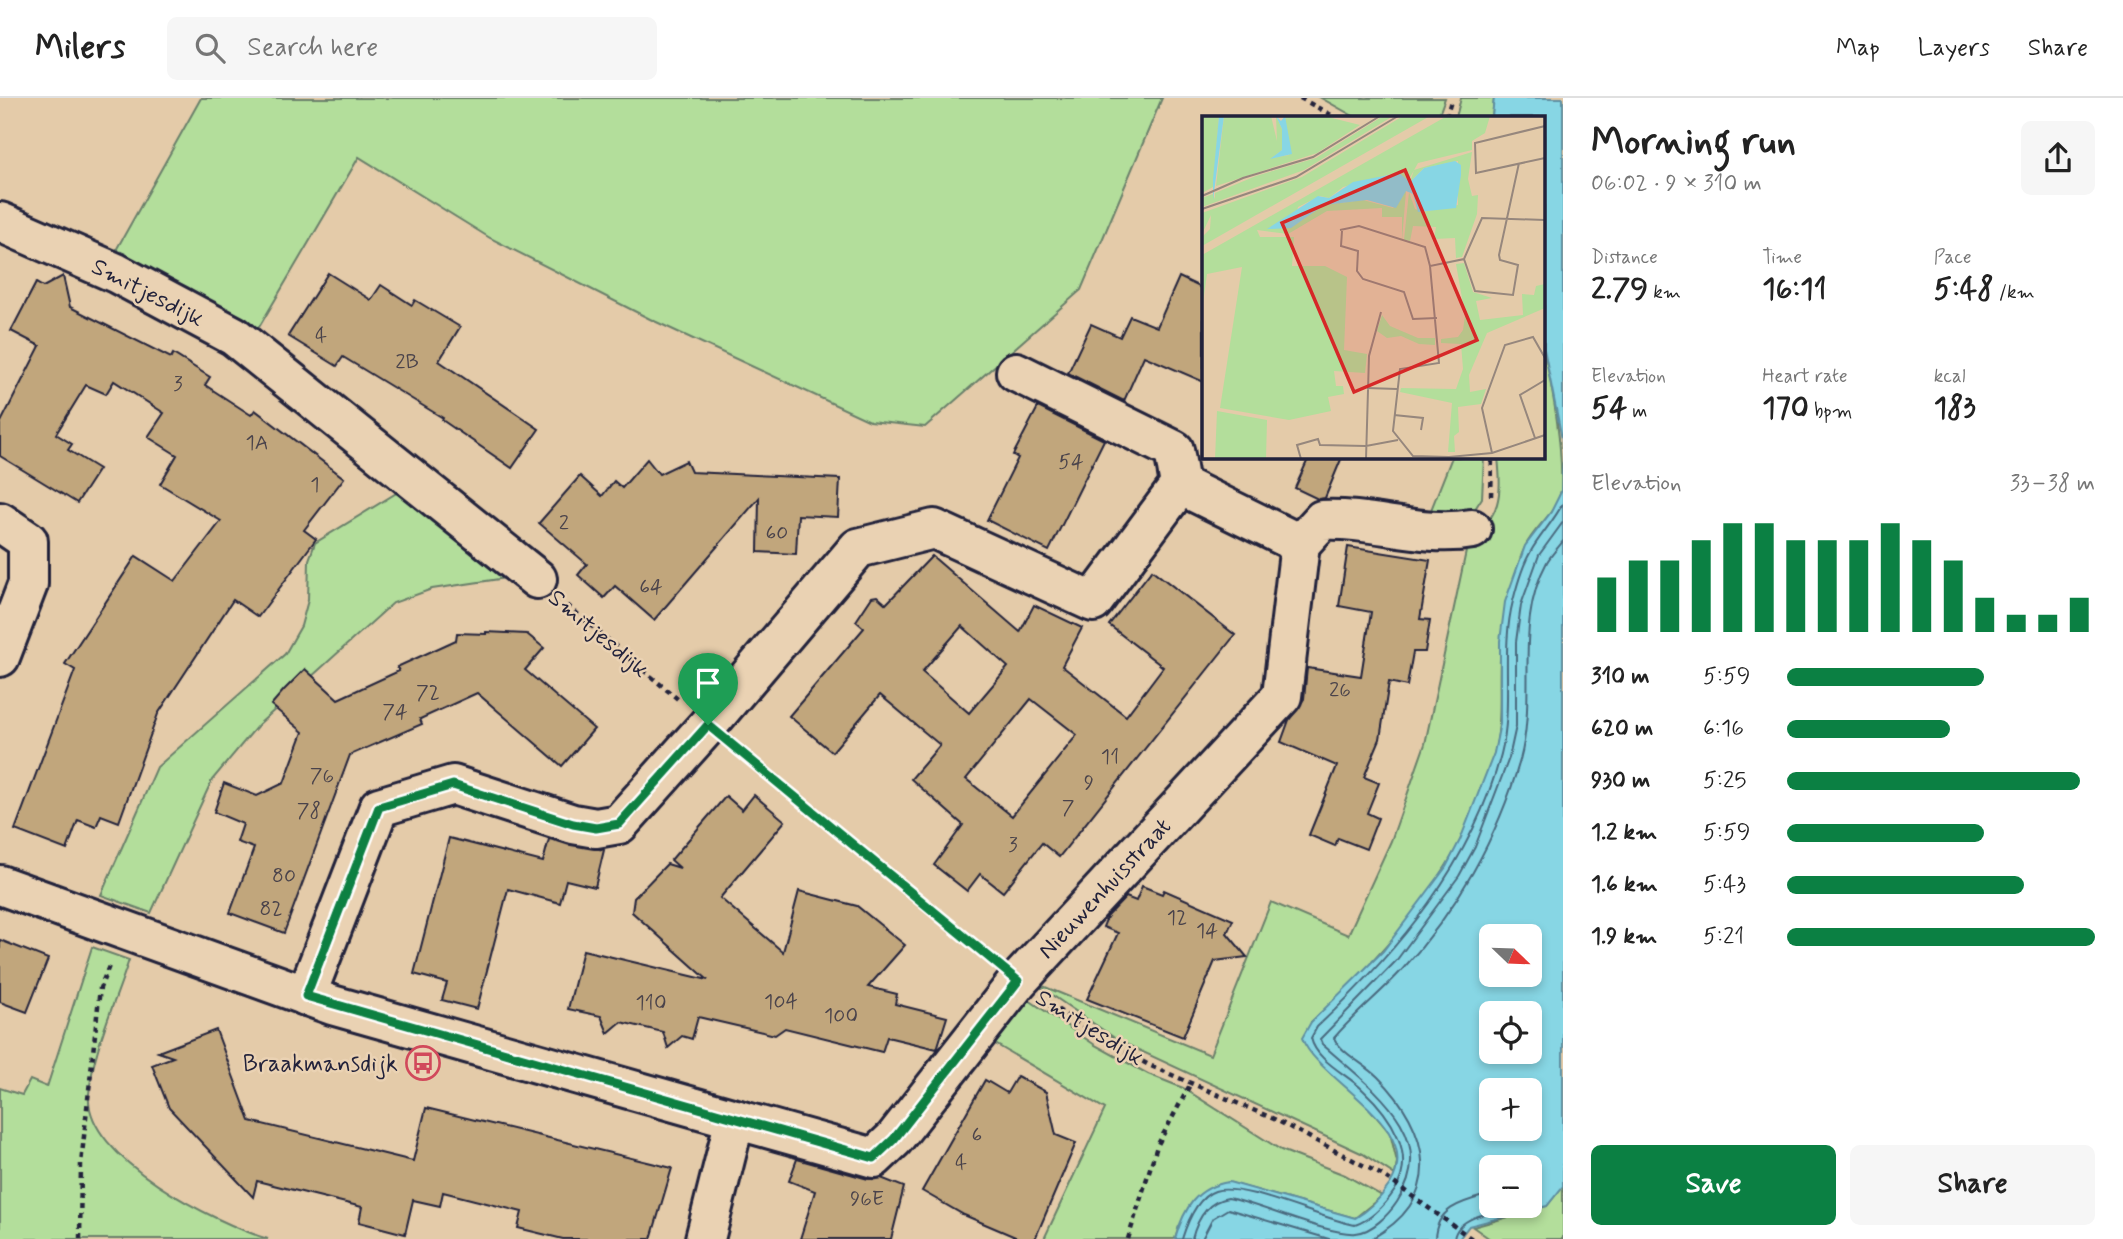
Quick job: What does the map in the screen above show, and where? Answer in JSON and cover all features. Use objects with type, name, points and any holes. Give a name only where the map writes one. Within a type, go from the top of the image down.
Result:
[{"type":"street","name":"Smitjesdijk","points":[[0,222],[116,273],[234,336],[537,579]]},
{"type":"street","points":[[306,996],[379,807],[453,785],[573,824],[596,828],[619,824],[708,725],[858,548],[934,529],[1093,602],[1180,485],[1174,450],[1017,372]]},
{"type":"street","points":[[1180,485],[1311,532],[1351,518],[1448,534],[1472,529]]},
{"type":"street","points":[[0,522],[28,541],[29,584],[0,657]]},
{"type":"street","name":"Nieuwenhuisstraat","points":[[735,1119],[874,1158],[894,1139],[1018,981],[1282,696],[1311,532]]},
{"type":"street","points":[[0,885],[306,996],[735,1119],[705,1239]]},
{"type":"path","points":[[1300,98],[1333,116]]},
{"type":"path","points":[[1446,116],[1452,98]]},
{"type":"path","name":"Smitjesdijk","points":[[537,579],[708,725],[1018,981],[1113,1046],[1274,1119],[1384,1176],[1471,1239]]},
{"type":"path","points":[[80,1239],[81,1164],[100,988],[122,931]]},
{"type":"path","points":[[1128,1239],[1157,1146],[1191,1083]]},
{"type":"green space","points":[[201,98],[1162,98],[1081,290],[925,427],[870,421],[650,319],[490,238],[359,157],[255,334],[189,288],[115,252]]},
{"type":"green space","points":[[1321,98],[1445,98],[1438,116],[1353,116]]},
{"type":"green space","points":[[1461,98],[1494,98],[1492,116],[1456,116]]},
{"type":"green space","points":[[1546,359],[1559,437],[1561,490],[1555,506],[1525,547],[1515,575],[1500,655],[1498,734],[1483,790],[1467,828],[1424,900],[1370,964],[1311,1022],[1325,1068],[1359,1096],[1390,1133],[1397,1162],[1395,1175],[1363,1154],[1119,1041],[1033,982],[1210,1055],[1271,902],[1348,935],[1391,841],[1425,744],[1468,542],[1493,514],[1500,483],[1498,458],[1546,458]]},
{"type":"green space","points":[[1452,458],[1484,458],[1482,498],[1471,515],[1427,520]]},
{"type":"green space","points":[[403,489],[506,578],[432,589],[393,603],[258,725],[212,780],[151,913],[101,895],[157,767],[285,654],[301,626],[308,600],[309,560],[315,543]]},
{"type":"green space","points":[[92,947],[129,960],[105,1026],[91,1077],[89,1094],[93,1118],[107,1142],[158,1185],[218,1219],[268,1239],[0,1239],[0,1088],[22,1095],[30,1080],[47,1087]]},
{"type":"green space","points":[[1023,996],[1095,1045],[1148,1074],[1183,1088],[1281,1150],[1345,1175],[1382,1196],[1355,1218],[1228,1182],[1179,1226],[1175,1239],[1044,1239],[1105,1109],[992,1042]]},
{"type":"green space","points":[[1563,1186],[1563,1239],[1490,1239],[1473,1227],[1505,1218],[1542,1218],[1542,1207],[1547,1206]]},
{"type":"water","points":[[1494,98],[1563,98],[1563,444],[1546,359],[1546,116],[1492,116]]},
{"type":"water","points":[[1563,462],[1563,1186],[1547,1206],[1542,1207],[1542,1155],[1479,1155],[1479,1218],[1500,1218],[1469,1226],[1459,1239],[1175,1239],[1193,1201],[1208,1189],[1229,1182],[1355,1218],[1374,1204],[1390,1184],[1397,1163],[1394,1142],[1382,1123],[1327,1071],[1302,1038],[1311,1022],[1383,951],[1446,867],[1460,840],[1494,753],[1500,723],[1500,641],[1505,602],[1525,546],[1551,512],[1561,492]]},
{"type":"building","points":[[328,273],[371,300],[381,285],[412,305],[415,300],[460,327],[439,361],[539,429],[512,468],[442,420],[443,418],[343,357],[337,366],[288,336]]},
{"type":"building","points":[[63,276],[70,307],[171,358],[173,354],[210,377],[205,385],[251,415],[255,410],[344,478],[304,530],[316,539],[258,617],[233,600],[158,714],[119,822],[101,815],[96,827],[78,820],[67,850],[15,830],[75,670],[65,664],[136,556],[175,581],[221,521],[160,484],[177,455],[148,437],[164,413],[114,381],[106,394],[86,385],[56,434],[72,444],[68,450],[99,469],[77,503],[0,456],[0,424],[40,346],[11,331],[36,283],[43,287]]},
{"type":"building","points":[[1179,277],[1202,288],[1202,381],[1144,356],[1124,401],[1068,373],[1091,324],[1120,337],[1130,316],[1157,327]]},
{"type":"building","points":[[1038,407],[1104,440],[1049,551],[987,520],[1018,458],[1013,455]]},
{"type":"building","points":[[1309,458],[1342,458],[1325,498],[1318,499],[1295,488]]},
{"type":"building","points":[[647,459],[659,474],[686,461],[691,472],[840,479],[838,517],[798,515],[796,554],[758,552],[759,498],[654,620],[615,586],[604,598],[578,575],[587,564],[539,523],[580,476],[602,496],[614,481],[622,488]]},
{"type":"building","points":[[1348,547],[1430,560],[1420,619],[1430,620],[1425,652],[1413,652],[1407,686],[1389,682],[1380,739],[1364,777],[1379,783],[1367,813],[1378,818],[1366,849],[1338,838],[1335,846],[1309,835],[1337,766],[1281,742],[1289,720],[1304,699],[1307,668],[1361,676],[1371,612],[1339,606]]},
{"type":"building","points":[[932,556],[1020,632],[1034,605],[1082,628],[1062,666],[1126,716],[1163,667],[1109,625],[1152,570],[1235,635],[1059,857],[1042,843],[1003,892],[980,874],[967,891],[934,865],[963,825],[911,779],[940,745],[880,695],[832,752],[789,716],[864,628],[856,621],[872,597],[877,596],[886,604]],"holes":[[[962,626],[1008,667],[969,713],[922,672]],[[1031,699],[1077,735],[1012,816],[966,779]]]},
{"type":"building","points":[[457,633],[527,634],[544,648],[525,670],[594,729],[562,766],[477,693],[420,719],[422,724],[350,755],[284,933],[230,913],[254,848],[237,842],[243,824],[214,812],[224,783],[257,796],[284,783],[303,732],[271,705],[284,690],[305,669],[338,699],[399,671],[397,667],[456,640]]},
{"type":"building","points":[[754,795],[785,821],[720,898],[783,952],[799,891],[857,906],[905,945],[868,987],[897,994],[895,1004],[947,1017],[937,1049],[887,1037],[882,1052],[785,1028],[775,1035],[698,1017],[692,1039],[682,1036],[668,1048],[663,1032],[621,1022],[608,1033],[601,1016],[568,1009],[583,950],[708,980],[632,912],[634,898],[667,864],[680,868],[671,860],[726,796],[742,810]]},
{"type":"building","points":[[449,838],[543,862],[549,839],[604,850],[595,887],[566,880],[560,903],[508,889],[477,1009],[442,1000],[447,983],[414,974]]},
{"type":"building","points":[[1142,886],[1162,894],[1164,890],[1233,920],[1227,933],[1247,957],[1215,961],[1183,1037],[1087,999],[1118,933],[1103,927],[1107,917],[1126,897],[1136,901]]},
{"type":"building","points":[[0,940],[48,959],[27,1012],[0,1002]]},
{"type":"building","points":[[216,1030],[250,1121],[413,1161],[426,1108],[672,1168],[651,1239],[563,1239],[518,1228],[522,1212],[443,1192],[440,1206],[413,1200],[405,1234],[359,1222],[362,1207],[257,1181],[253,1197],[169,1108],[152,1065],[173,1057],[158,1052]]},
{"type":"building","points":[[1017,1076],[1046,1092],[1056,1135],[1076,1143],[1035,1239],[1020,1239],[964,1215],[922,1191],[985,1080],[1007,1093]]},
{"type":"building","points":[[797,1159],[868,1179],[881,1178],[904,1187],[891,1239],[800,1239],[815,1191],[789,1181]]},
{"type":"place","name":"Braakmansdijk","points":[[423,1063]]},
{"type":"route","points":[[708,725],[1018,981],[894,1139],[874,1158],[306,996],[379,807],[453,785],[573,824],[596,828],[619,824],[708,725]]}]
